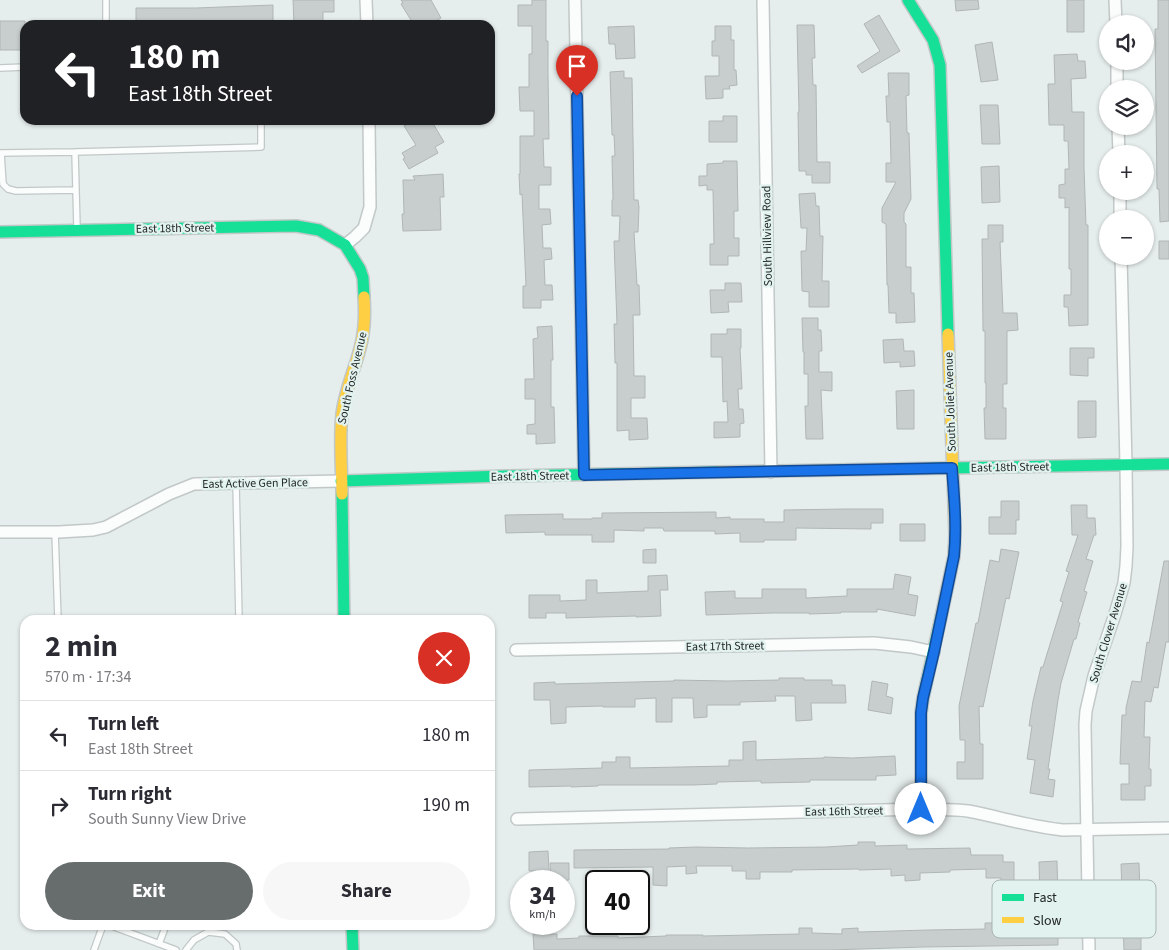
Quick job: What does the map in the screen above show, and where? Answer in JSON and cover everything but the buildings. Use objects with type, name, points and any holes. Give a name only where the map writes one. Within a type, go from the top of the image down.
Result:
[{"type":"street","points":[[366,0],[367,20]]},
{"type":"street","points":[[575,0],[584,475]]},
{"type":"street","name":"South Hillview Road","points":[[763,0],[771,472]]},
{"type":"street","name":"South Joliet Avenue","points":[[908,0],[933,40],[940,65],[942,85],[952,468],[955,510],[954,556],[921,713],[921,809]]},
{"type":"street","points":[[1115,0],[1116,15]]},
{"type":"street","points":[[345,245],[364,228],[370,207],[369,125]]},
{"type":"street","name":"East 18th Street","points":[[0,232],[296,226],[319,230],[345,245]]},
{"type":"street","name":"South Foss Avenue","points":[[344,615],[340,430],[346,395],[362,340],[365,316],[363,278],[356,262],[345,245]]},
{"type":"street","name":"South Clover Avenue","points":[[1088,880],[1086,711],[1094,676],[1124,583],[1127,546],[1121,265]]},
{"type":"street","name":"East 18th Street","points":[[341,481],[1169,464]]},
{"type":"street","name":"East Active Gen Place","points":[[0,532],[55,532],[93,530],[106,527],[169,494],[194,484],[341,481]]},
{"type":"street","name":"East 17th Street","points":[[516,650],[874,643],[911,647],[934,652]]},
{"type":"street","name":"East 16th Street","points":[[516,819],[921,809],[965,811],[1047,829],[1169,828]]},
{"type":"street","points":[[352,930],[353,950]]},
{"type":"lane","points":[[106,0],[106,20]]},
{"type":"lane","points":[[0,68],[20,67]]},
{"type":"lane","points":[[75,190],[16,191],[8,189],[3,184],[1,153],[261,147],[261,125]]},
{"type":"lane","points":[[75,152],[77,230]]},
{"type":"lane","points":[[236,483],[239,615]]},
{"type":"lane","points":[[55,532],[58,615]]},
{"type":"lane","points":[[94,950],[101,930]]},
{"type":"lane","points":[[127,930],[176,950]]},
{"type":"lane","points":[[158,944],[164,930]]},
{"type":"lane","points":[[186,950],[194,940],[208,932],[225,934],[236,944],[237,950]]},
{"type":"traffic: fast","points":[[908,0],[933,40],[940,65],[948,334]]},
{"type":"traffic: fast","points":[[0,232],[296,226],[319,230],[345,245],[360,269],[363,278],[364,297]]},
{"type":"traffic: fast","points":[[893,469],[1169,464]]},
{"type":"traffic: fast","points":[[341,481],[718,472]]},
{"type":"traffic: fast","points":[[342,494],[344,615]]},
{"type":"traffic: fast","points":[[921,809],[921,713],[941,617]]},
{"type":"traffic: fast","points":[[352,930],[353,950]]},
{"type":"traffic: slow","points":[[342,494],[342,414],[362,340],[364,297]]},
{"type":"traffic: slow","points":[[941,617],[954,556],[955,534],[948,334]]},
{"type":"traffic: slow","points":[[718,472],[893,469]]},
{"type":"route","points":[[577,96],[584,475],[952,468],[955,510],[954,556],[921,713],[921,809]]}]
